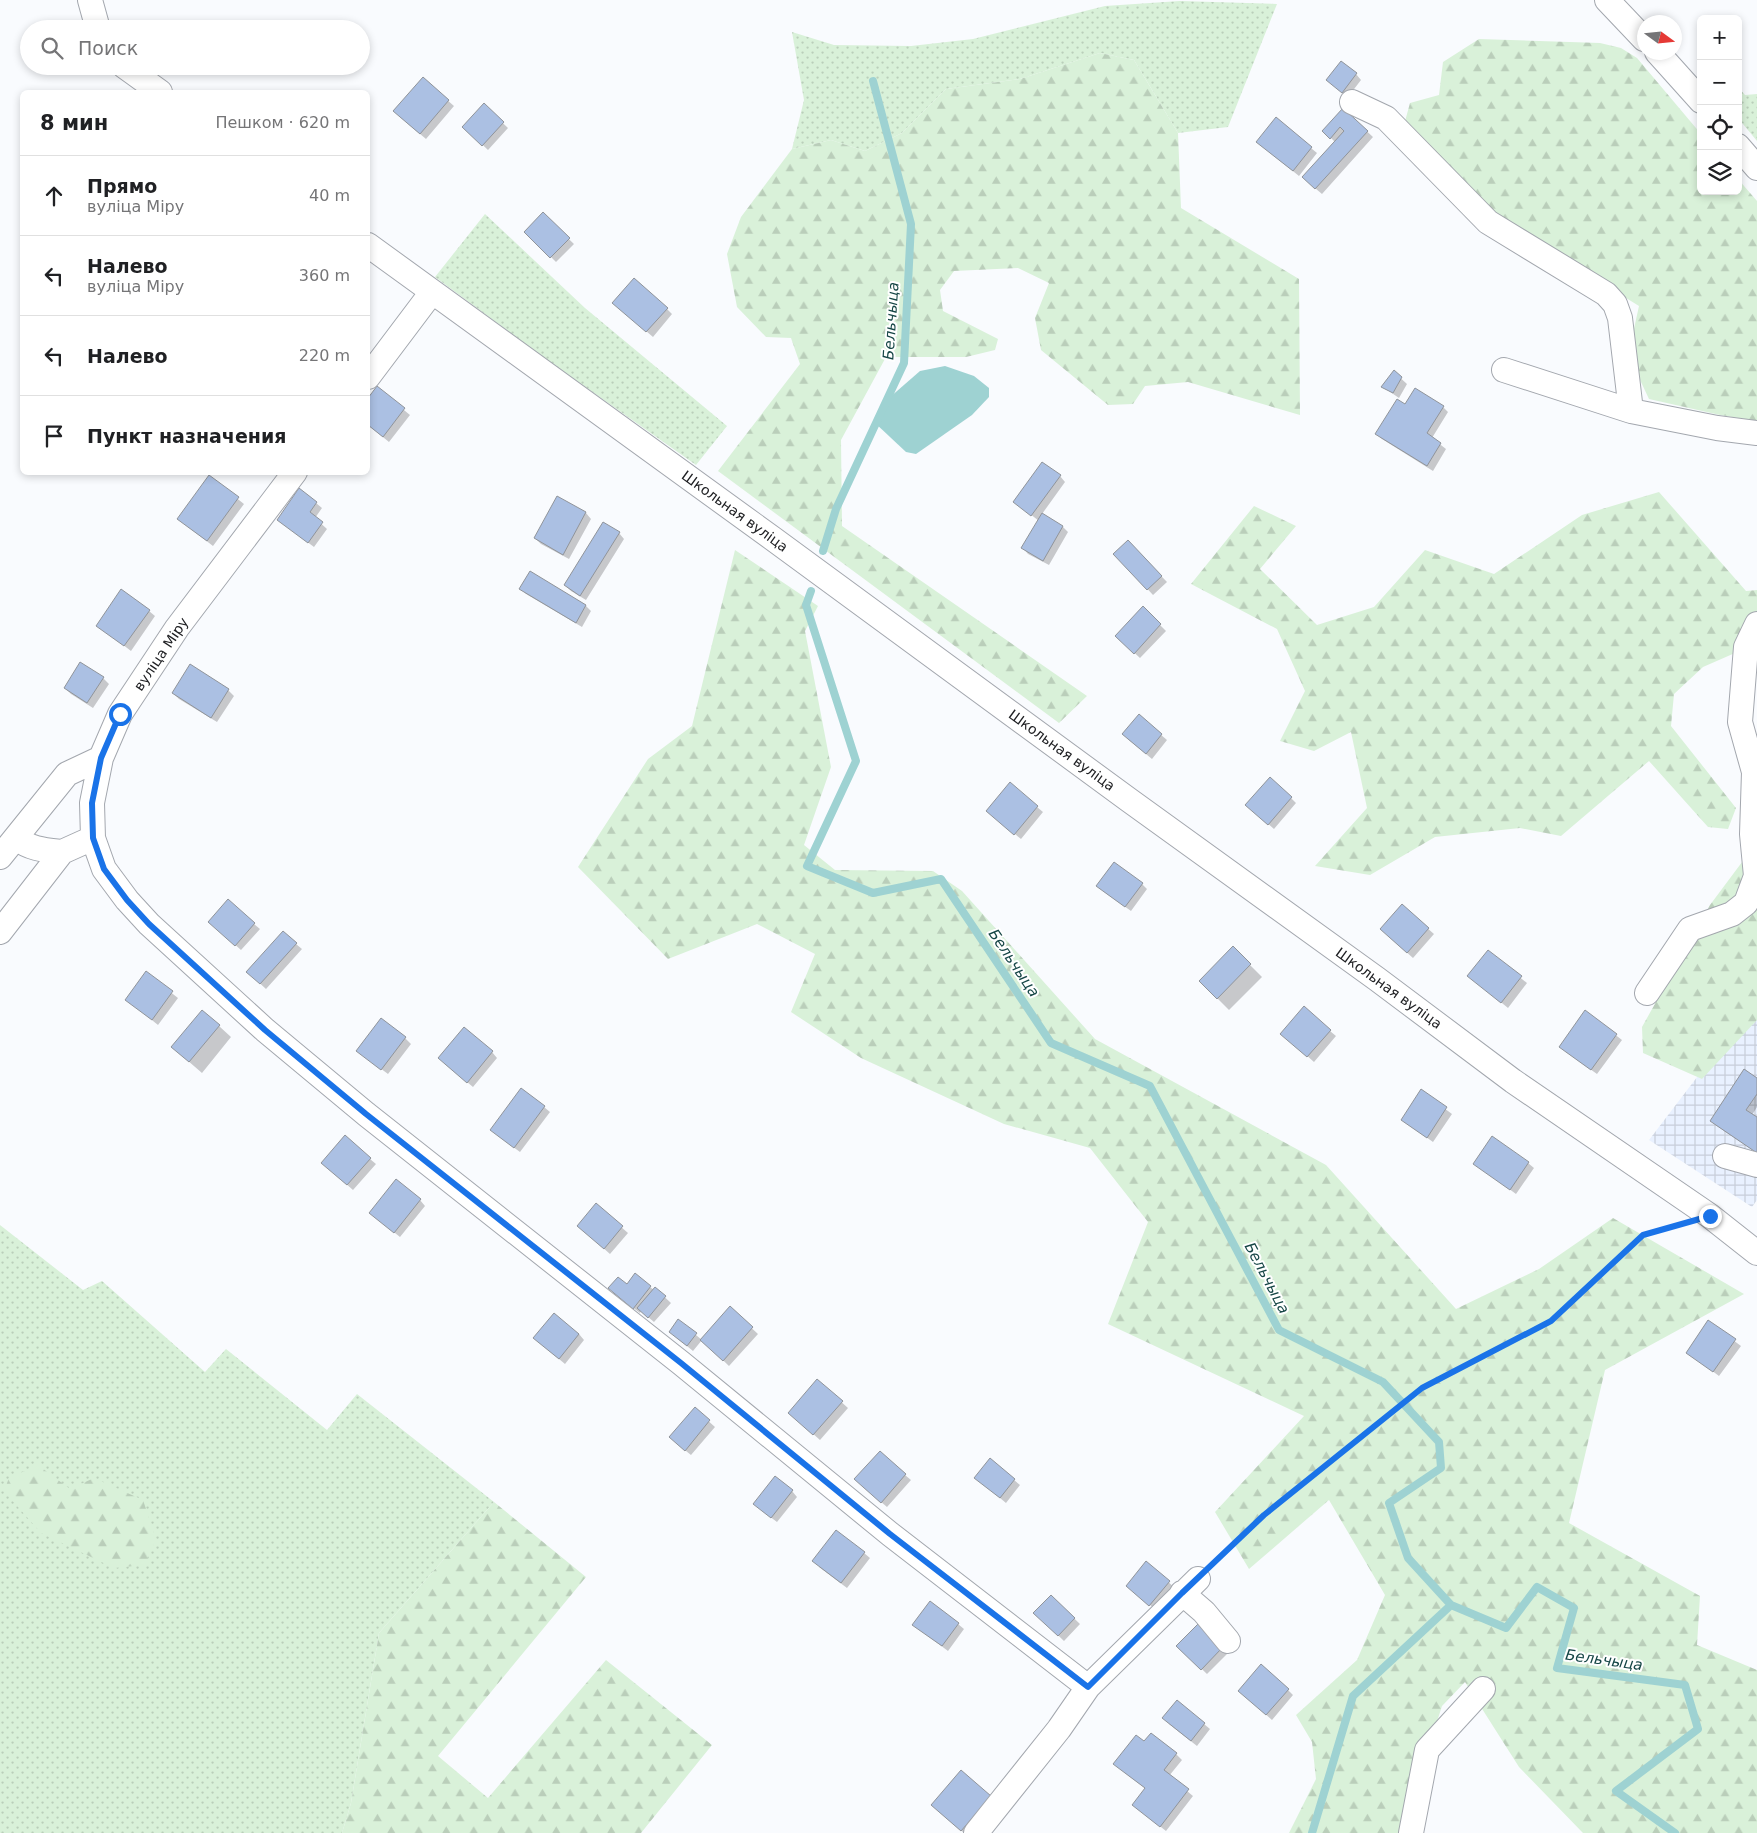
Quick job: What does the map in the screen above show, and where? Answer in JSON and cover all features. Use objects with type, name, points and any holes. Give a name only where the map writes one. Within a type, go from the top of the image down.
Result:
[{"type":"street","points":[[90,0],[96,20]]},
{"type":"street","points":[[1607,0],[1637,32]]},
{"type":"street","points":[[1664,60],[1697,97]]},
{"type":"street","points":[[136,75],[157,90]]},
{"type":"street","points":[[1352,102],[1386,118],[1488,222],[1606,294],[1615,304],[1620,318],[1631,411]]},
{"type":"street","points":[[1741,150],[1757,168]]},
{"type":"street","name":"Школьная вуліца","points":[[370,246],[1369,973],[1513,1081],[1710,1216],[1757,1253]]},
{"type":"street","points":[[370,374],[432,292]]},
{"type":"street","points":[[1504,370],[1631,411],[1717,428],[1757,433]]},
{"type":"street","name":"вуліца Міру","points":[[293,475],[178,628],[120,714],[101,758],[92,803],[93,838],[104,869],[127,900],[156,930],[265,1030],[366,1114],[681,1363],[890,1534],[1088,1687]]},
{"type":"street","points":[[1647,993],[1690,929],[1732,914],[1746,903],[1756,876],[1752,834],[1755,816],[1754,772],[1740,722],[1746,646],[1757,624]]},
{"type":"street","points":[[0,857],[67,774],[101,758]]},
{"type":"street","points":[[16,838],[25,846],[39,850],[62,852]]},
{"type":"street","points":[[0,932],[62,852],[93,838]]},
{"type":"street","points":[[1725,1156],[1757,1164]]},
{"type":"street","points":[[976,1833],[1059,1729],[1088,1687],[1190,1586],[1204,1612],[1228,1641]]},
{"type":"street","points":[[1411,1833],[1427,1750],[1483,1688]]},
{"type":"path","points":[[1190,1586],[1264,1515],[1422,1388],[1551,1321],[1643,1235],[1710,1216]]},
{"type":"shaded area","points":[[1757,991],[1757,1200],[1752,1207],[1649,1140],[1707,1064]]},
{"type":"green space","points":[[1180,1],[1277,4],[1228,127],[1178,133],[1134,60],[1100,53],[1020,79],[946,89],[902,133],[865,151],[831,140],[792,149],[804,100],[792,32],[834,45],[911,46],[973,39],[1105,6]]},
{"type":"green space","points":[[1479,39],[1600,43],[1621,48],[1637,58],[1697,129],[1697,195],[1742,195],[1742,184],[1757,201],[1757,421],[1720,415],[1649,399],[1633,365],[1631,342],[1639,306],[1497,218],[1404,125],[1410,103],[1439,95],[1443,62]]},
{"type":"green space","points":[[1100,53],[1134,60],[1178,133],[1181,208],[1299,279],[1300,415],[1188,382],[1145,386],[1133,404],[1108,405],[1041,350],[1035,318],[1049,283],[1018,268],[954,271],[940,290],[943,311],[998,339],[995,350],[966,357],[886,357],[841,440],[842,526],[1087,696],[1059,723],[718,471],[800,364],[791,338],[766,337],[737,307],[727,254],[741,217],[792,149],[831,140],[865,151],[902,133],[946,89],[1020,79]]},
{"type":"green space","points":[[1742,92],[1745,95],[1757,94],[1757,141],[1742,123]]},
{"type":"green space","points":[[485,214],[585,308],[727,426],[696,465],[550,362],[435,277]]},
{"type":"green space","points":[[1659,492],[1746,591],[1757,590],[1757,667],[1735,653],[1703,667],[1674,694],[1671,726],[1736,808],[1728,829],[1708,827],[1649,761],[1561,836],[1520,828],[1435,837],[1370,875],[1315,866],[1367,808],[1351,732],[1314,751],[1280,741],[1305,691],[1277,629],[1191,584],[1254,506],[1296,526],[1260,569],[1317,625],[1374,607],[1425,550],[1494,574],[1582,515]]},
{"type":"green space","points":[[735,550],[818,606],[805,631],[831,767],[804,845],[835,870],[933,871],[962,891],[1095,1039],[1326,1165],[1456,1309],[1539,1269],[1613,1218],[1744,1294],[1605,1370],[1569,1523],[1700,1596],[1697,1645],[1757,1670],[1757,1833],[1583,1833],[1519,1767],[1465,1682],[1442,1706],[1401,1833],[1289,1833],[1316,1779],[1312,1742],[1296,1715],[1357,1660],[1385,1595],[1329,1500],[1249,1569],[1215,1512],[1304,1416],[1108,1324],[1148,1222],[1090,1148],[1004,1124],[861,1058],[791,1012],[815,954],[757,924],[668,959],[578,867],[648,759],[692,726]]},
{"type":"green space","points":[[1757,842],[1757,1020],[1702,1079],[1643,1053],[1642,1027],[1710,905]]},
{"type":"green space","points":[[0,1225],[83,1290],[102,1281],[205,1372],[226,1349],[327,1430],[357,1394],[494,1502],[379,1633],[351,1803],[342,1833],[0,1833]]},
{"type":"green space","points":[[38,1465],[70,1489],[94,1478],[143,1500],[156,1539],[144,1565],[114,1568],[41,1533],[4,1491],[9,1478]]},
{"type":"green space","points":[[494,1502],[586,1577],[438,1756],[488,1798],[606,1660],[712,1745],[641,1833],[342,1833],[351,1803],[379,1633]]},
{"type":"water","points":[[945,366],[974,376],[989,388],[989,397],[972,415],[916,454],[906,452],[874,422],[881,405],[920,371]]},
{"type":"building","points":[[1341,61],[1357,73],[1342,93],[1326,80]]},
{"type":"building","points":[[423,77],[449,100],[420,134],[393,111]]},
{"type":"building","points":[[484,103],[504,122],[482,146],[462,127]]},
{"type":"building","points":[[1343,108],[1368,131],[1315,189],[1302,177],[1344,131],[1340,127],[1330,139],[1322,131]]},
{"type":"building","points":[[1276,117],[1312,147],[1293,171],[1256,142]]},
{"type":"building","points":[[543,212],[570,238],[550,258],[524,232]]},
{"type":"building","points":[[634,278],[668,308],[646,332],[612,303]]},
{"type":"building","points":[[1394,370],[1402,377],[1393,393],[1381,387]]},
{"type":"building","points":[[377,386],[405,408],[383,437],[370,427],[370,395]]},
{"type":"building","points":[[1415,388],[1444,406],[1427,433],[1441,443],[1427,466],[1375,434],[1397,399],[1405,404]]},
{"type":"building","points":[[1042,462],[1061,475],[1031,516],[1013,502]]},
{"type":"building","points":[[209,475],[239,497],[207,541],[177,519]]},
{"type":"building","points":[[299,488],[317,502],[310,512],[323,522],[308,543],[277,520]]},
{"type":"building","points":[[557,496],[586,512],[563,555],[534,538]]},
{"type":"building","points":[[1042,513],[1063,526],[1043,561],[1021,548]]},
{"type":"building","points":[[603,522],[620,532],[580,596],[564,585]]},
{"type":"building","points":[[1128,540],[1162,576],[1147,590],[1113,554]]},
{"type":"building","points":[[530,571],[586,605],[576,623],[519,589]]},
{"type":"building","points":[[121,589],[150,610],[124,646],[96,626]]},
{"type":"building","points":[[1143,606],[1161,624],[1134,654],[1115,636]]},
{"type":"building","points":[[80,662],[104,677],[87,703],[64,688]]},
{"type":"building","points":[[190,664],[229,689],[211,718],[172,693]]},
{"type":"building","points":[[1139,714],[1162,734],[1146,754],[1122,734]]},
{"type":"building","points":[[1270,777],[1292,797],[1268,825],[1245,805]]},
{"type":"building","points":[[1010,782],[1038,806],[1014,835],[986,811]]},
{"type":"building","points":[[1114,862],[1143,883],[1125,907],[1096,886]]},
{"type":"building","points":[[228,899],[255,923],[235,946],[208,922]]},
{"type":"building","points":[[1402,904],[1429,928],[1407,953],[1380,929]]},
{"type":"building","points":[[283,931],[297,943],[260,984],[246,972]]},
{"type":"building","points":[[1233,946],[1251,964],[1217,999],[1199,981]]},
{"type":"building","points":[[1488,950],[1522,976],[1501,1003],[1467,976]]},
{"type":"building","points":[[146,971],[173,991],[152,1020],[125,1000]]},
{"type":"building","points":[[1304,1006],[1331,1030],[1307,1057],[1280,1034]]},
{"type":"building","points":[[202,1010],[220,1025],[189,1062],[171,1047]]},
{"type":"building","points":[[1585,1010],[1617,1034],[1591,1070],[1559,1047]]},
{"type":"building","points":[[381,1018],[406,1037],[381,1070],[356,1051]]},
{"type":"building","points":[[464,1027],[493,1051],[467,1083],[438,1058]]},
{"type":"building","points":[[1744,1069],[1757,1078],[1757,1094],[1746,1110],[1757,1117],[1757,1153],[1710,1121]]},
{"type":"building","points":[[521,1088],[545,1106],[514,1148],[490,1130]]},
{"type":"building","points":[[1421,1089],[1447,1107],[1427,1138],[1401,1120]]},
{"type":"building","points":[[345,1135],[371,1158],[347,1185],[321,1163]]},
{"type":"building","points":[[1492,1136],[1529,1162],[1510,1190],[1473,1164]]},
{"type":"building","points":[[396,1179],[421,1199],[394,1233],[369,1213]]},
{"type":"building","points":[[596,1203],[623,1226],[604,1249],[577,1226]]},
{"type":"building","points":[[635,1273],[651,1286],[633,1309],[608,1288],[618,1277],[627,1284]]},
{"type":"building","points":[[655,1287],[666,1296],[648,1318],[637,1308]]},
{"type":"building","points":[[730,1306],[753,1327],[723,1361],[700,1340]]},
{"type":"building","points":[[554,1313],[579,1334],[559,1359],[533,1338]]},
{"type":"building","points":[[678,1319],[697,1333],[687,1346],[669,1332]]},
{"type":"building","points":[[1708,1320],[1736,1339],[1713,1372],[1686,1353]]},
{"type":"building","points":[[817,1379],[843,1401],[813,1435],[788,1413]]},
{"type":"building","points":[[695,1407],[710,1420],[685,1451],[669,1437]]},
{"type":"building","points":[[880,1451],[906,1474],[881,1503],[854,1479]]},
{"type":"building","points":[[990,1458],[1015,1479],[1000,1498],[974,1478]]},
{"type":"building","points":[[775,1476],[793,1490],[771,1518],[753,1504]]},
{"type":"building","points":[[836,1530],[865,1552],[841,1583],[812,1561]]},
{"type":"building","points":[[1146,1561],[1170,1581],[1149,1606],[1126,1586]]},
{"type":"building","points":[[1051,1595],[1075,1618],[1058,1636],[1033,1613]]},
{"type":"building","points":[[930,1601],[959,1623],[942,1646],[912,1625]]},
{"type":"building","points":[[1198,1624],[1222,1648],[1201,1670],[1176,1646]]},
{"type":"building","points":[[1261,1664],[1289,1689],[1266,1715],[1238,1691]]},
{"type":"building","points":[[1177,1700],[1205,1723],[1191,1741],[1162,1718]]},
{"type":"building","points":[[1151,1733],[1177,1753],[1164,1770],[1189,1789],[1160,1827],[1132,1805],[1145,1788],[1113,1764],[1136,1735],[1144,1741]]},
{"type":"building","points":[[961,1770],[991,1796],[961,1831],[931,1805]]},
{"type":"waterway","name":"Бельчыца","points":[[823,551],[836,509],[904,363],[911,224],[873,81]]},
{"type":"waterway","name":"Бельчыца","points":[[811,591],[806,605],[856,761],[807,866],[873,893],[941,879],[1051,1043],[1150,1086],[1279,1330],[1383,1382],[1439,1442],[1441,1468],[1389,1503],[1408,1558],[1451,1605],[1506,1628],[1537,1587],[1574,1608],[1557,1668],[1685,1685],[1698,1729],[1616,1791],[1675,1833]]},
{"type":"waterway","points":[[1312,1833],[1353,1696],[1451,1605]]},
{"type":"route","points":[[120,714],[101,758],[92,803],[93,838],[104,869],[127,900],[149,924],[265,1030],[366,1114],[681,1363],[890,1534],[1088,1687],[1182,1593],[1264,1515],[1422,1388],[1551,1321],[1643,1235],[1710,1216]]}]
